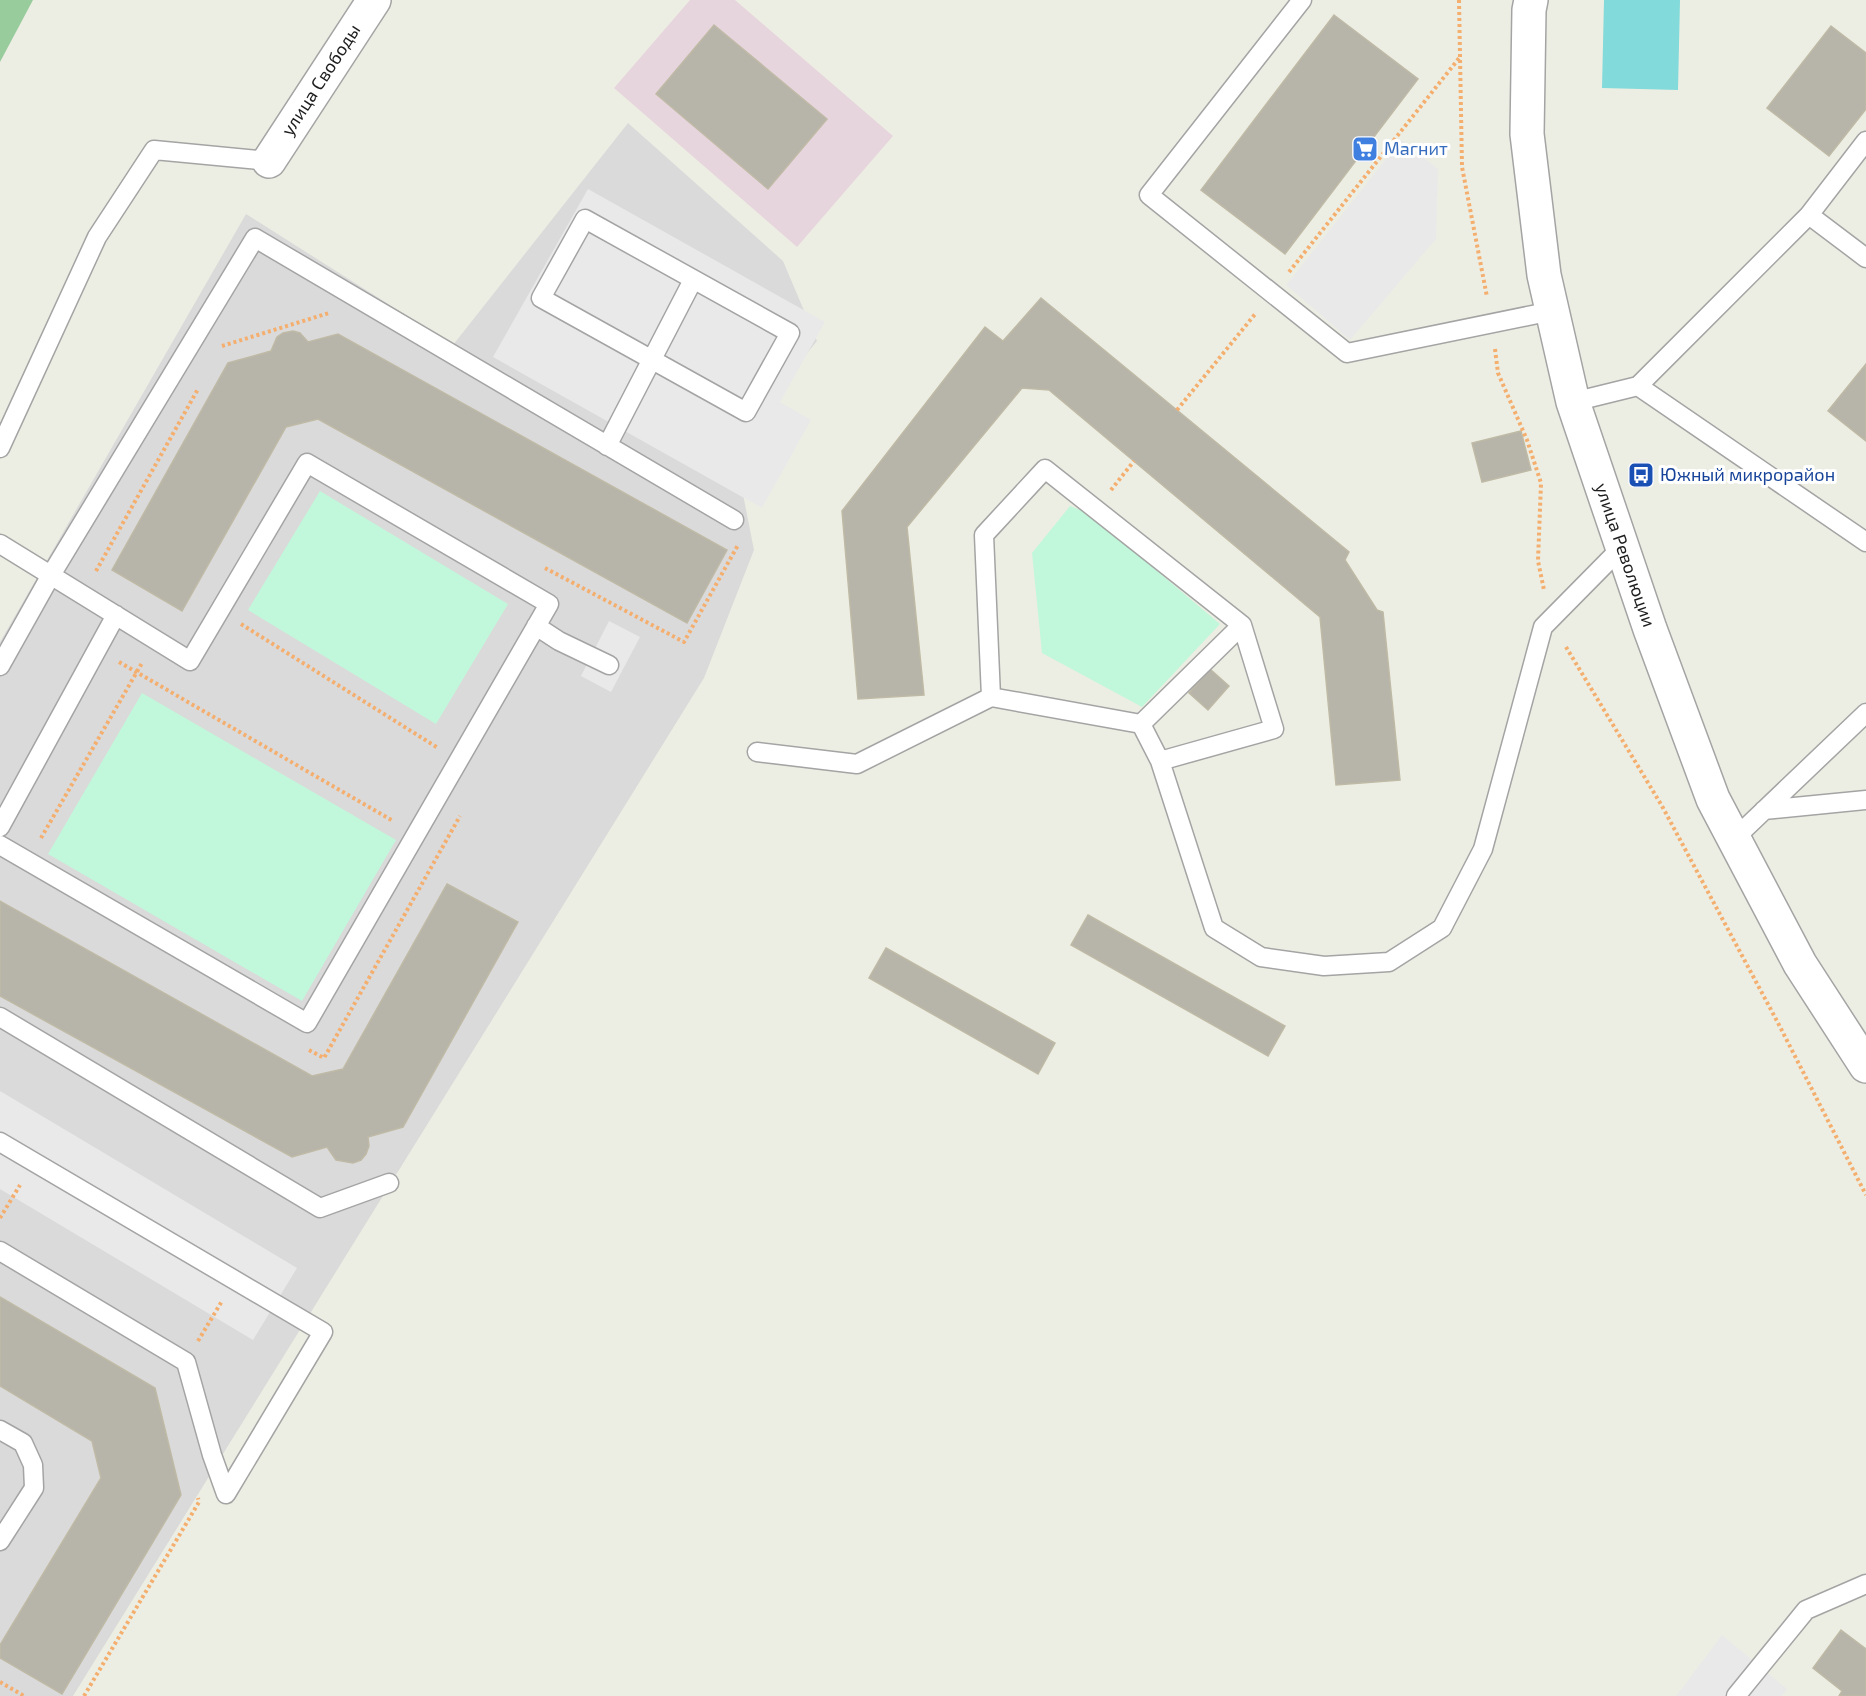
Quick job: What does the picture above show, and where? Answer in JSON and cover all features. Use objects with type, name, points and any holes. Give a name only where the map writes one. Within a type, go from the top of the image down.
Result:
[{"type":"street","name":"улица Свободы","points":[[269,161],[374,0]]},
{"type":"street","name":"улица Революции","points":[[1531,0],[1527,134],[1544,275],[1573,402],[1622,547],[1713,800],[1800,964],[1866,1066]]},
{"type":"lane","points":[[1302,0],[1149,195],[1347,353],[1552,311]]},
{"type":"lane","points":[[1573,402],[1638,386],[1809,214],[1866,141]]},
{"type":"lane","points":[[0,448],[97,237],[154,150],[269,161]]},
{"type":"lane","points":[[1809,214],[1866,258]]},
{"type":"lane","points":[[585,219],[693,280],[790,333],[746,412],[541,297],[585,219]]},
{"type":"lane","points":[[0,666],[51,575],[255,238],[734,520]]},
{"type":"lane","points":[[607,446],[693,280]]},
{"type":"lane","points":[[1638,386],[1866,542]]},
{"type":"lane","points":[[0,544],[190,661],[307,463],[549,604],[307,1023],[0,845]]},
{"type":"lane","points":[[991,697],[984,535],[1045,469],[1242,625],[1274,729],[1160,761]]},
{"type":"lane","points":[[1141,724],[1160,761],[1214,928],[1261,957],[1324,966],[1389,962],[1442,928],[1483,849],[1543,627],[1622,547]]},
{"type":"lane","points":[[0,827],[116,615]]},
{"type":"lane","points":[[1141,724],[1242,625]]},
{"type":"lane","points":[[536,626],[560,641],[609,665]]},
{"type":"lane","points":[[757,752],[857,764],[991,697],[1141,724]]},
{"type":"lane","points":[[1734,839],[1866,713]]},
{"type":"lane","points":[[1764,810],[1866,800]]},
{"type":"lane","points":[[0,1017],[320,1208],[389,1183]]},
{"type":"lane","points":[[0,1142],[323,1332],[226,1494],[212,1455],[186,1362],[0,1251]]},
{"type":"lane","points":[[0,1430],[23,1443],[33,1465],[34,1488],[0,1541]]},
{"type":"lane","points":[[1736,1696],[1806,1610],[1866,1584]]},
{"type":"path","points":[[1177,410],[1460,57]]},
{"type":"path","points":[[1096,509],[1134,461]]},
{"type":"path","points":[[530,593],[544,567]]},
{"type":"path","points":[[220,610],[439,748],[444,738]]},
{"type":"path","points":[[28,861],[155,639]]},
{"type":"path","points":[[97,649],[442,849]]},
{"type":"path","points":[[303,1047],[324,1059],[466,807]]},
{"type":"path","points":[[0,1218],[34,1161]]},
{"type":"path","points":[[186,1362],[235,1280]]},
{"type":"path","points":[[84,1696],[199,1502],[196,1491]]},
{"type":"path","points":[[0,1682],[24,1696]]},
{"type":"shaded area","points":[[690,0],[735,0],[893,136],[797,247],[614,88]]},
{"type":"shaded area","points":[[1604,0],[1680,0],[1678,90],[1602,88]]},
{"type":"shaded area","points":[[628,123],[783,261],[817,341],[771,398],[740,479],[754,550],[704,678],[73,1696],[0,1696],[0,642],[246,214],[453,345]]},
{"type":"shaded area","points":[[1401,140],[1438,169],[1436,239],[1350,340],[1286,285]]},
{"type":"shaded area","points":[[588,189],[825,322],[780,402],[811,420],[762,508],[493,357]]},
{"type":"shaded area","points":[[609,621],[640,637],[611,692],[581,676]]},
{"type":"shaded area","points":[[0,1091],[297,1268],[253,1340],[0,1189]]},
{"type":"shaded area","points":[[1722,1635],[1787,1689],[1782,1696],[1676,1696]]},
{"type":"green space","points":[[0,0],[33,0],[0,62]]},
{"type":"green space","points":[[320,491],[508,604],[436,724],[248,610]]},
{"type":"green space","points":[[1070,506],[1088,513],[1220,624],[1142,707],[1042,653],[1032,553]]},
{"type":"green space","points":[[142,693],[396,840],[302,1001],[48,854]]},
{"type":"building","points":[[1334,15],[1418,79],[1285,254],[1201,190]]},
{"type":"building","points":[[714,25],[827,119],[768,189],[656,94]]},
{"type":"building","points":[[1831,26],[1866,53],[1866,109],[1829,156],[1767,108]]},
{"type":"building","points":[[1041,298],[1349,552],[1345,560],[1377,610],[1383,612],[1400,780],[1336,785],[1320,617],[1049,390],[1022,388],[907,527],[924,695],[858,699],[842,511],[985,327],[1003,341]]},
{"type":"building","points":[[293,331],[300,333],[308,342],[338,334],[727,550],[687,623],[318,419],[286,427],[182,611],[112,570],[228,363],[271,351],[277,337]]},
{"type":"building","points":[[1866,364],[1866,441],[1828,411]]},
{"type":"building","points":[[1521,431],[1531,470],[1482,482],[1472,443]]},
{"type":"building","points":[[1210,669],[1229,686],[1208,710],[1189,693]]},
{"type":"building","points":[[447,884],[518,922],[403,1127],[368,1137],[369,1146],[366,1154],[361,1160],[353,1163],[336,1160],[327,1147],[292,1157],[0,996],[0,901],[312,1076],[343,1069]]},
{"type":"building","points":[[1088,915],[1285,1026],[1268,1056],[1071,945]]},
{"type":"building","points":[[886,948],[1055,1043],[1038,1074],[869,978]]},
{"type":"building","points":[[0,1297],[155,1388],[181,1495],[62,1694],[0,1658],[0,1645],[101,1478],[92,1441],[0,1386]]},
{"type":"building","points":[[1841,1630],[1866,1649],[1866,1696],[1839,1696],[1842,1691],[1813,1668]]},
{"type":"place","name":"Магнит","points":[[1365,149]]},
{"type":"place","name":"Южный микрорайон","points":[[1641,475]]}]
